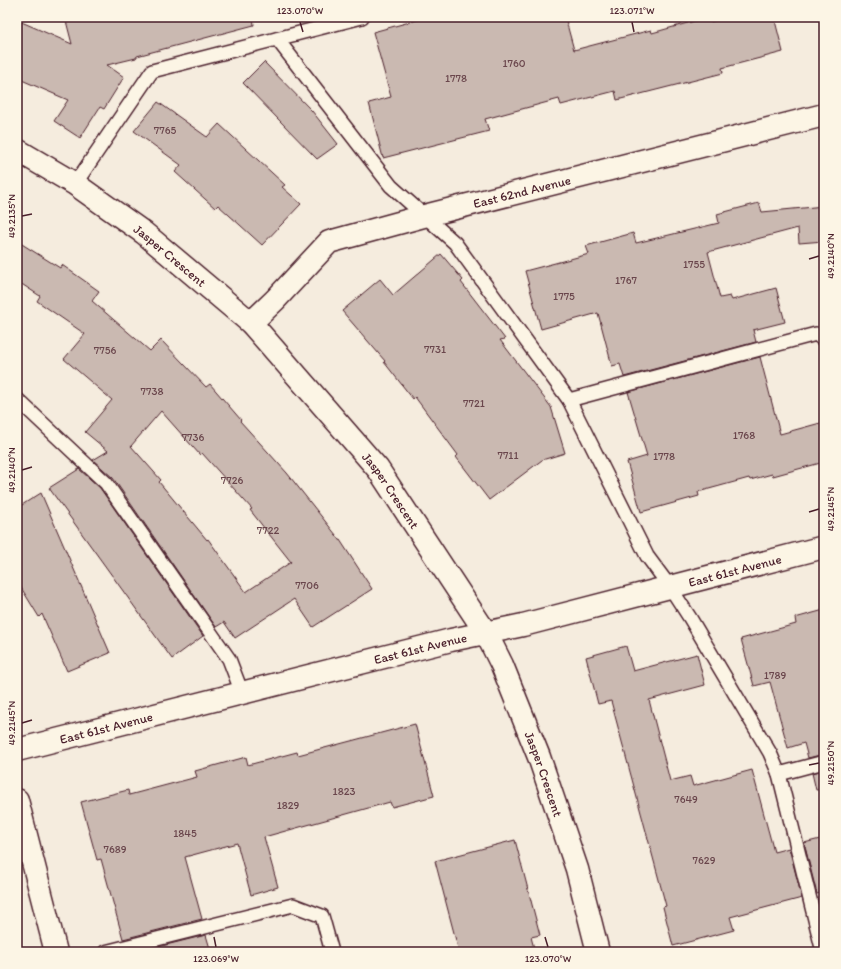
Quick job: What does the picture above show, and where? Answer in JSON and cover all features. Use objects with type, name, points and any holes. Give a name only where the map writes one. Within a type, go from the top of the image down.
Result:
[{"type":"street","name":"East 62nd Avenue","points":[[251,323],[275,300],[329,242],[424,216],[824,115]]},
{"type":"street","name":"Jasper Crescent","points":[[17,150],[75,184],[144,233],[251,323],[378,469],[486,633],[502,665],[539,757],[577,870],[598,952]]},
{"type":"street","name":"East 61st Avenue","points":[[17,750],[451,640],[524,626],[824,547]]},
{"type":"street","points":[[17,800],[56,952]]},
{"type":"lane","points":[[75,184],[152,71],[362,17]]},
{"type":"lane","points":[[277,39],[391,186],[455,243],[568,400],[647,556],[670,587],[690,618],[770,753],[779,774],[823,952]]},
{"type":"lane","points":[[568,400],[816,334],[824,340]]},
{"type":"lane","points":[[17,399],[106,483],[229,659],[242,693]]},
{"type":"lane","points":[[779,774],[824,762]]},
{"type":"lane","points":[[105,952],[293,905],[322,916],[332,952]]},
{"type":"building","points":[[65,17],[253,17],[254,25],[107,65],[124,77],[104,109],[100,107],[80,138],[54,121],[68,100],[17,78],[17,20],[72,44]]},
{"type":"building","points":[[428,17],[565,17],[574,50],[651,30],[652,33],[709,17],[710,22],[728,17],[774,17],[783,52],[722,68],[723,73],[617,100],[615,91],[561,105],[559,99],[485,119],[489,131],[383,158],[369,103],[391,97],[373,32]]},
{"type":"building","points":[[264,62],[312,111],[338,144],[317,159],[243,83]]},
{"type":"building","points":[[158,102],[207,137],[219,124],[285,185],[282,187],[301,204],[262,245],[218,205],[215,208],[175,172],[181,165],[134,131]]},
{"type":"building","points":[[759,203],[762,212],[824,206],[824,241],[799,243],[798,228],[708,252],[720,298],[730,296],[732,300],[776,288],[785,322],[753,330],[756,342],[624,377],[620,364],[612,366],[598,313],[541,329],[525,271],[589,254],[586,246],[633,233],[636,243],[719,223],[717,214]]},
{"type":"building","points":[[17,241],[60,268],[62,265],[99,291],[92,301],[150,351],[161,340],[206,387],[210,384],[241,420],[240,421],[287,473],[340,540],[372,589],[313,627],[294,599],[235,638],[224,622],[216,627],[113,478],[93,460],[108,451],[85,432],[112,400],[64,359],[85,334],[37,301],[40,296],[17,281]],"holes":[[[161,411],[200,455],[202,453],[252,509],[250,510],[291,562],[246,592],[208,539],[207,540],[159,482],[161,480],[131,446]]]},
{"type":"building","points":[[441,254],[463,280],[461,282],[505,339],[500,340],[551,407],[565,453],[542,460],[489,500],[456,457],[458,455],[415,397],[413,399],[384,362],[385,361],[342,311],[380,279],[393,295]]},
{"type":"building","points":[[760,357],[780,434],[824,422],[824,462],[773,476],[772,474],[750,480],[749,478],[698,492],[699,496],[641,512],[627,462],[647,456],[628,392]]},
{"type":"building","points":[[79,469],[100,488],[203,636],[172,659],[49,488]]},
{"type":"building","points":[[41,493],[110,653],[67,671],[42,614],[39,617],[17,581],[17,508]]},
{"type":"building","points":[[824,610],[824,754],[808,758],[804,743],[788,748],[770,682],[754,686],[741,639],[796,624],[795,618]]},
{"type":"building","points":[[626,646],[633,671],[697,654],[705,685],[649,700],[670,781],[690,776],[693,786],[752,770],[774,852],[789,848],[802,898],[730,917],[734,930],[673,946],[663,907],[666,906],[611,701],[598,704],[586,657]]},
{"type":"building","points":[[415,724],[434,796],[392,807],[390,802],[264,837],[278,887],[251,895],[237,843],[185,857],[202,919],[123,939],[101,859],[97,860],[81,802],[128,790],[129,795],[197,777],[195,771],[246,757],[248,765],[297,752],[298,755]]},
{"type":"building","points":[[824,770],[824,789],[816,790],[812,773]]},
{"type":"building","points":[[824,838],[824,892],[817,894],[804,843]]},
{"type":"building","points":[[515,840],[540,935],[531,937],[535,952],[459,952],[435,861]]},
{"type":"building","points":[[206,935],[211,952],[138,952]]}]
